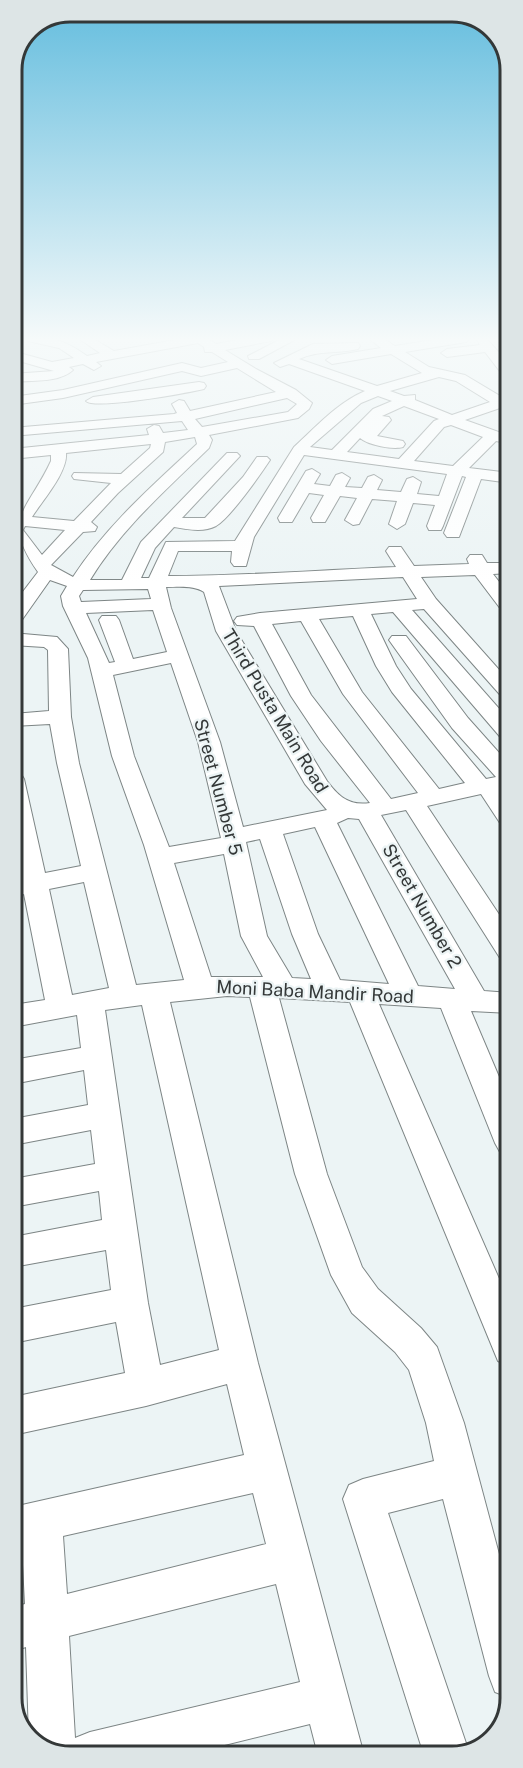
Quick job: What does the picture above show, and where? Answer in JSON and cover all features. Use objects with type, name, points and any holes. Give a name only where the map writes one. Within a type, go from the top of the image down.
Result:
[{"type":"street","points":[[22,437],[125,421]]},
{"type":"street","points":[[112,454],[155,433],[174,421]]},
{"type":"street","points":[[191,421],[205,442],[122,535],[96,555],[70,596],[101,671],[123,756],[160,857],[200,987]]},
{"type":"street","points":[[160,600],[180,546],[207,524],[237,494],[264,449],[286,421]]},
{"type":"street","points":[[243,578],[240,552],[242,546],[290,463],[325,421]]},
{"type":"street","points":[[319,518],[356,462],[391,442],[412,421]]},
{"type":"street","points":[[412,421],[417,447]]},
{"type":"street","points":[[412,421],[434,449]]},
{"type":"street","points":[[286,518],[326,458],[412,421],[494,436]]},
{"type":"street","points":[[22,437],[88,425],[155,433]]},
{"type":"street","points":[[22,439],[58,449],[155,433]]},
{"type":"street","points":[[22,621],[45,568],[78,525],[131,474],[155,433]]},
{"type":"street","points":[[435,526],[456,472],[494,436]]},
{"type":"street","points":[[391,442],[434,449]]},
{"type":"street","points":[[402,464],[417,447]]},
{"type":"street","points":[[22,518],[55,470],[59,461],[58,449]]},
{"type":"street","points":[[196,452],[232,456],[264,449],[290,463]]},
{"type":"street","points":[[397,524],[420,466],[434,449]]},
{"type":"street","points":[[299,450],[326,458],[356,462],[384,461],[500,477]]},
{"type":"street","points":[[129,584],[149,543],[232,456]]},
{"type":"street","points":[[353,520],[384,461]]},
{"type":"street","points":[[80,476],[176,472],[213,475]]},
{"type":"street","points":[[475,474],[469,551],[500,594]]},
{"type":"street","points":[[304,488],[445,501]]},
{"type":"street","points":[[169,522],[207,524]]},
{"type":"street","points":[[22,528],[78,525],[149,543],[180,546],[242,546]]},
{"type":"street","points":[[22,537],[45,568],[63,581],[78,584],[129,584],[160,600]]},
{"type":"street","points":[[395,551],[429,603],[500,683]]},
{"type":"street","points":[[469,551],[500,564]]},
{"type":"street","points":[[78,615],[109,620],[198,582],[243,578],[409,573],[469,551],[500,553]]},
{"type":"street","name":"Third Pusta Main Road","points":[[198,582],[207,584],[213,590],[222,622],[316,783],[331,802],[368,810]]},
{"type":"street","points":[[78,615],[160,600]]},
{"type":"street","name":"Street Number 5","points":[[160,600],[209,742],[234,840],[254,936],[273,988],[310,1174],[348,1275],[365,1301],[408,1340],[424,1360],[445,1424],[500,1634]]},
{"type":"street","points":[[222,622],[429,603]]},
{"type":"street","points":[[398,606],[500,723]]},
{"type":"street","points":[[360,610],[386,666],[402,692],[497,783]]},
{"type":"street","points":[[307,615],[363,709],[422,799],[500,934]]},
{"type":"street","points":[[109,620],[126,666]]},
{"type":"street","name":"Street Number 2","points":[[260,620],[301,696],[329,736],[464,1000],[500,1110]]},
{"type":"street","points":[[22,639],[50,641],[58,649],[60,717],[94,872],[139,995],[240,1363],[339,1746]]},
{"type":"street","points":[[399,640],[460,723],[497,783]]},
{"type":"street","points":[[101,671],[178,656]]},
{"type":"street","points":[[22,719],[60,717]]},
{"type":"street","points":[[160,857],[234,840],[269,829],[497,783]]},
{"type":"street","points":[[323,818],[410,996]]},
{"type":"street","points":[[269,829],[305,934],[345,991],[500,1325]]},
{"type":"street","points":[[94,872],[23,886],[98,1056],[130,1303],[146,1387]]},
{"type":"street","name":"Moni Baba Mandir Road","points":[[22,1015],[200,987],[345,991],[500,1003]]},
{"type":"street","points":[[22,1070],[98,1056]]},
{"type":"street","points":[[22,1130],[105,1115]]},
{"type":"street","points":[[22,1190],[113,1175]]},
{"type":"street","points":[[22,1250],[121,1232]]},
{"type":"street","points":[[22,1324],[130,1303]]},
{"type":"street","points":[[22,1414],[146,1387],[240,1363]]},
{"type":"street","points":[[51,1742],[30,1625],[27,1524],[267,1470]]},
{"type":"street","points":[[444,1746],[363,1499],[458,1475]]},
{"type":"street","points":[[30,1625],[290,1559]]},
{"type":"street","points":[[131,1745],[326,1698]]}]
